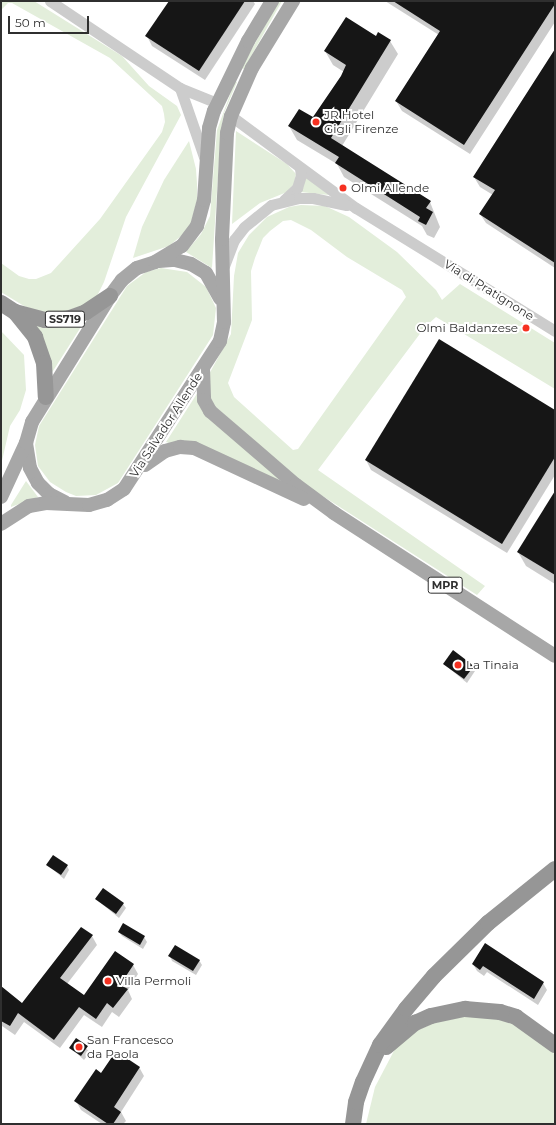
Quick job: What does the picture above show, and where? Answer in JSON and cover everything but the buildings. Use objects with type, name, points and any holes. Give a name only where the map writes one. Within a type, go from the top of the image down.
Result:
[{"type":"highway","name":"SS719","points":[[1,303],[15,312],[45,320],[67,319],[86,312],[110,296]]},
{"type":"highway","name":"SS719","points":[[15,312],[35,337],[44,363],[46,397]]},
{"type":"highway","points":[[353,1124],[356,1102],[371,1065],[391,1029],[434,976],[488,923],[555,869]]},
{"type":"highway","points":[[371,1065],[391,1042],[415,1023],[432,1016],[466,1009],[500,1012],[516,1017],[555,1045]]},
{"type":"main road","points":[[217,103],[248,41],[272,1]]},
{"type":"main road","points":[[230,116],[252,68],[293,1]]},
{"type":"main road","name":"Via Salvador Allende","points":[[1,497],[26,443],[32,422],[46,397],[110,296],[122,280],[132,272],[155,262],[182,246],[197,226],[204,200],[209,128],[217,103]]},
{"type":"main road","name":"Via Salvador Allende","points":[[1,524],[29,506],[46,503],[89,505],[107,500],[124,489],[138,470],[220,341],[224,322],[222,273],[226,144],[230,116]]},
{"type":"main road","name":"Via Salvador Allende","points":[[155,262],[174,260],[191,264],[206,273],[215,285],[223,304]]},
{"type":"main road","name":"MPR","points":[[203,368],[204,400],[210,411],[296,485],[334,513],[555,656]]},
{"type":"main road","name":"Via Salvador Allende","points":[[26,443],[30,468],[38,483],[49,494],[68,504]]},
{"type":"main road","name":"MPR","points":[[138,470],[166,451],[180,447],[194,448],[334,513]]},
{"type":"street","points":[[50,1],[180,88],[217,103]]},
{"type":"street","points":[[180,88],[200,138],[206,163]]},
{"type":"street","name":"Via di Pratignone","points":[[230,116],[300,169],[356,208],[555,331]]},
{"type":"street","points":[[222,273],[234,240],[244,227],[262,210],[282,201],[297,188],[301,175],[300,169]]},
{"type":"street","points":[[282,201],[313,198],[356,208]]},
{"type":"green space","points":[[1,1],[34,1],[122,56],[149,86],[177,106],[181,115],[126,217],[104,282],[97,296],[85,305],[59,313],[46,314],[24,306],[1,292],[1,263],[19,276],[29,279],[36,279],[51,273],[100,219],[162,132],[165,122],[164,114],[162,106],[110,58],[12,3],[8,3],[1,10]]},
{"type":"green space","points":[[279,1],[282,1],[244,69],[241,68]]},
{"type":"green space","points":[[235,81],[237,82],[224,113],[221,130],[212,268],[186,252],[201,234],[210,216],[217,130]]},
{"type":"green space","points":[[236,131],[287,164],[296,174],[294,184],[287,192],[260,203],[232,224]]},
{"type":"green space","points":[[189,141],[196,169],[197,184],[197,200],[191,223],[187,231],[169,246],[133,258],[142,227],[164,180]]},
{"type":"green space","points":[[307,178],[329,195],[300,192]]},
{"type":"green space","points":[[301,205],[325,206],[349,217],[397,252],[436,290],[442,300],[460,284],[555,343],[555,389],[436,317],[425,327],[318,470],[485,586],[477,595],[307,486],[211,403],[208,376],[231,334],[234,276],[238,253],[249,235],[267,217],[289,207]],"holes":[[[291,220],[311,230],[347,257],[402,290],[406,297],[298,449],[293,450],[234,397],[228,383],[252,320],[251,271],[263,238],[283,221]]]},
{"type":"green space","points":[[161,268],[187,272],[206,287],[216,308],[213,335],[118,483],[96,495],[76,496],[66,492],[50,482],[38,466],[35,445],[39,426],[127,286],[146,272]]},
{"type":"green space","points":[[86,319],[53,371],[52,372],[33,322]]},
{"type":"green space","points":[[1,331],[24,355],[26,390],[20,410],[10,426],[1,465]]},
{"type":"green space","points":[[198,392],[296,489],[166,442]]},
{"type":"green space","points":[[26,481],[38,497],[11,507],[11,505]]},
{"type":"green space","points":[[466,1016],[498,1019],[513,1024],[541,1041],[553,1052],[555,1056],[555,1124],[366,1124],[375,1087],[396,1047],[418,1030],[434,1023]]},
{"type":"place","name":"JR Hotel Gigli Firenze","points":[[316,122]]},
{"type":"place","name":"Olmi Allende","points":[[343,188]]},
{"type":"place","name":"Olmi Baldanzese","points":[[526,328]]},
{"type":"place","name":"La Tinaia","points":[[458,665]]},
{"type":"place","name":"Villa Permoli","points":[[108,981]]},
{"type":"place","name":"San Francesco da Paola","points":[[79,1047]]}]
